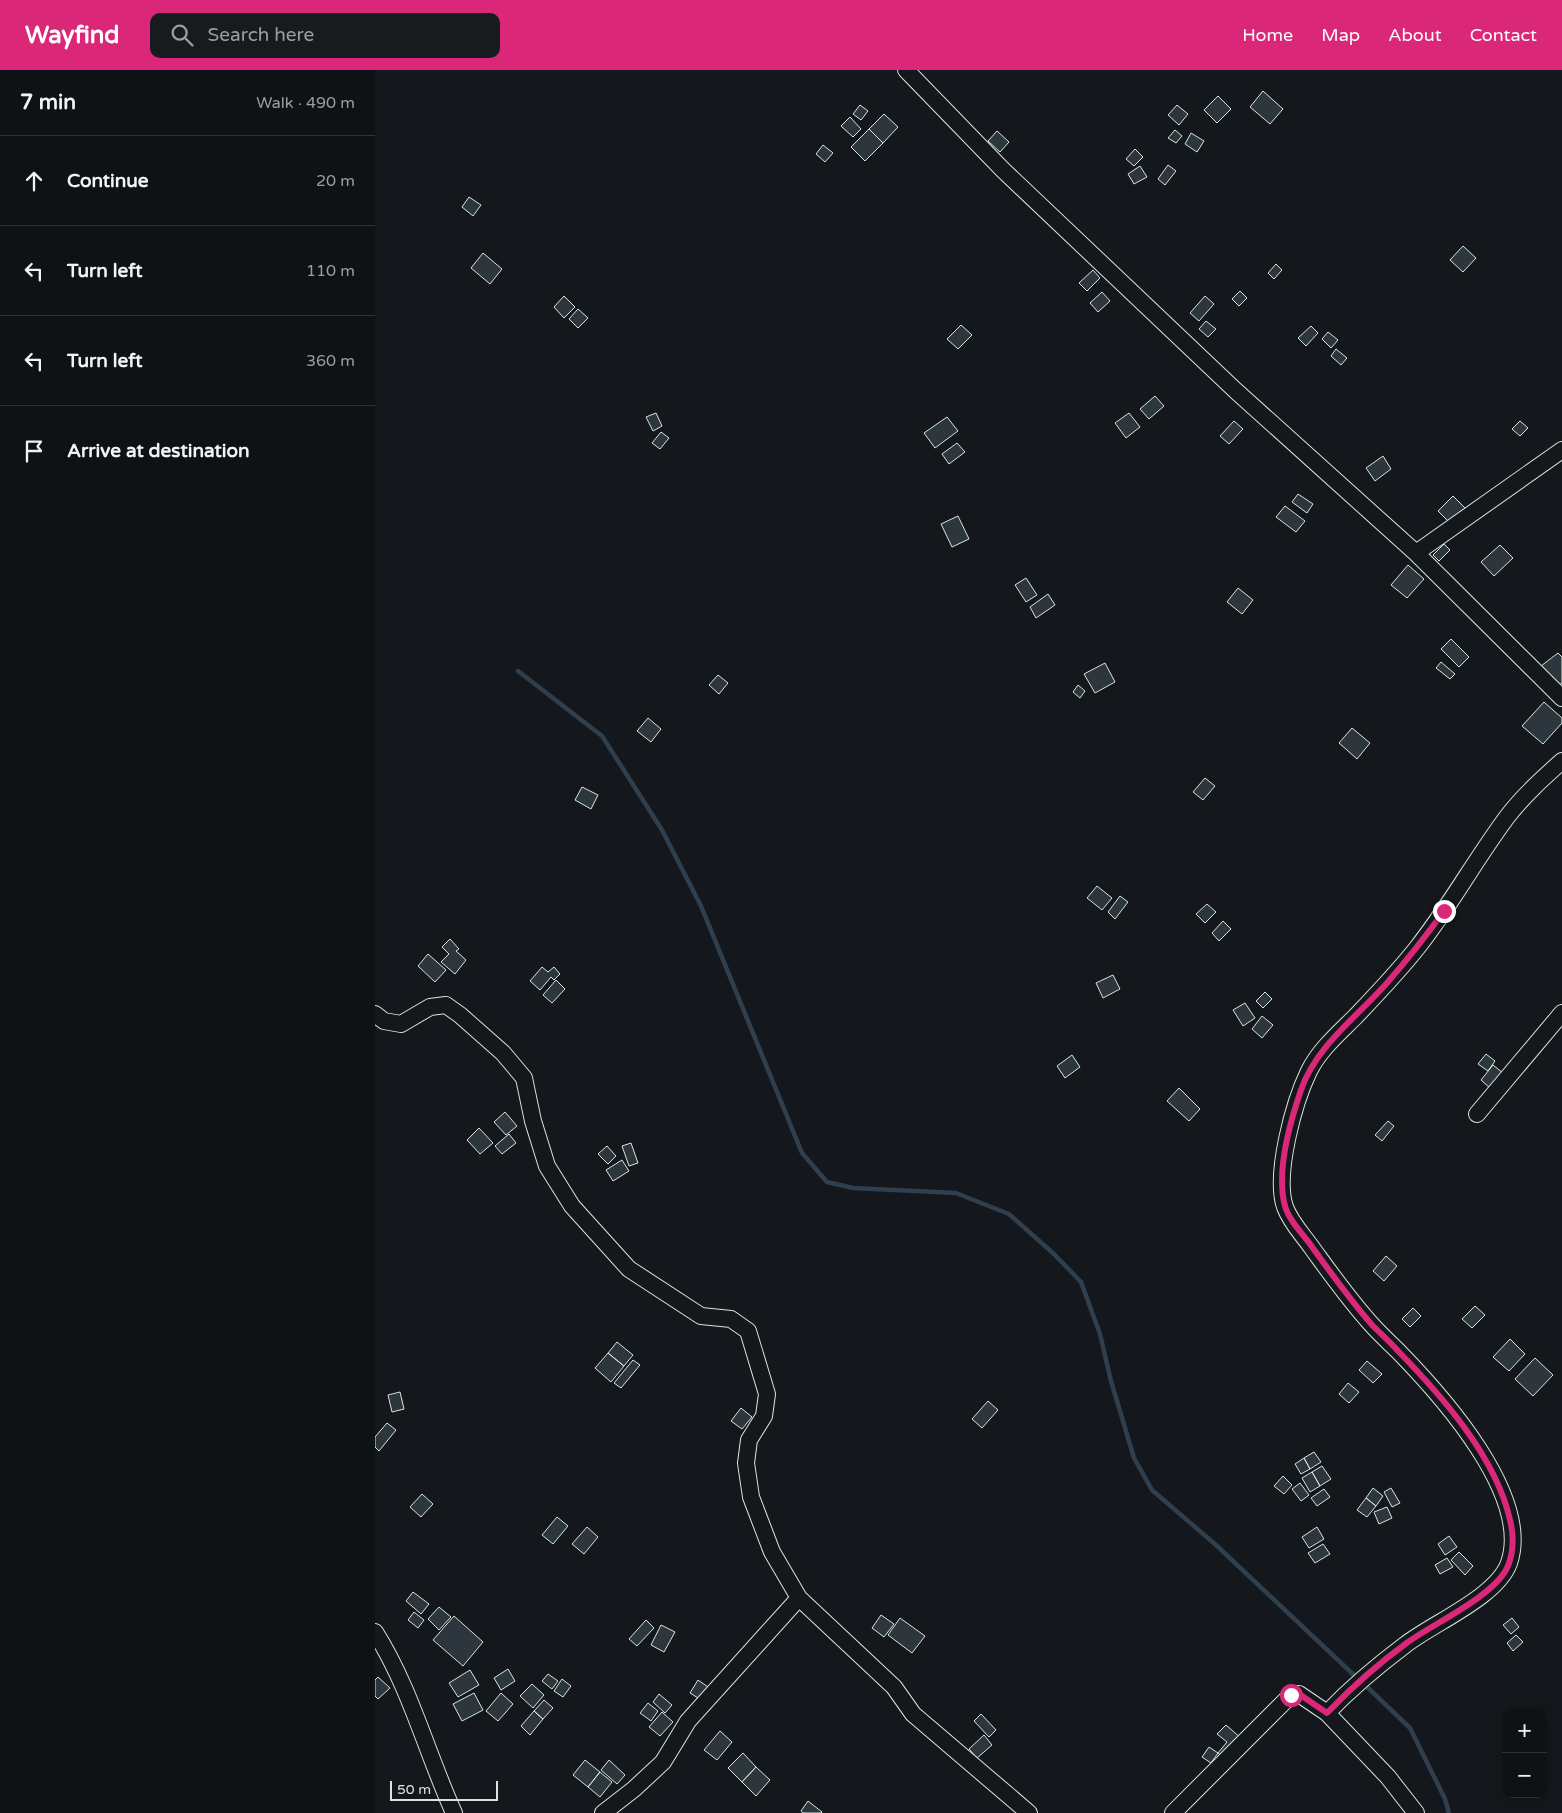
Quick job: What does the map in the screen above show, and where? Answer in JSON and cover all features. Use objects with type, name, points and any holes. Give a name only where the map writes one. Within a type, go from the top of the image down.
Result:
[{"type":"street","points":[[906,70],[1003,170],[1305,455],[1416,553],[1562,698]]},
{"type":"street","points":[[1416,553],[1562,450]]},
{"type":"street","points":[[1327,1713],[1351,1688],[1407,1643],[1482,1596],[1497,1582],[1506,1571],[1510,1560],[1513,1530],[1506,1502],[1483,1453],[1436,1392],[1369,1321],[1296,1227],[1285,1208],[1281,1187],[1284,1158],[1301,1090],[1310,1069],[1327,1045],[1386,984],[1416,948],[1444,911],[1508,816],[1533,787],[1562,760]]},
{"type":"street","points":[[375,1014],[384,1021],[401,1024],[430,1007],[446,1005],[461,1015],[503,1053],[525,1078],[533,1121],[547,1166],[572,1206],[629,1270],[701,1316],[731,1319],[748,1331],[767,1394],[764,1416],[749,1440],[746,1462],[751,1497],[772,1552],[799,1598],[894,1687],[913,1714],[1029,1813]]},
{"type":"street","points":[[1477,1114],[1562,1013]]},
{"type":"street","points":[[603,1813],[634,1789],[663,1762],[688,1721],[799,1598]]},
{"type":"street","points":[[375,1632],[405,1693],[455,1813]]},
{"type":"street","points":[[1173,1813],[1291,1695],[1299,1694],[1327,1713],[1388,1777],[1416,1813]]},
{"type":"building","points":[[1263,91],[1283,109],[1270,124],[1250,107]]},
{"type":"building","points":[[1218,96],[1231,109],[1217,123],[1204,110]]},
{"type":"building","points":[[860,105],[868,111],[861,120],[853,114]]},
{"type":"building","points":[[1177,105],[1188,114],[1179,125],[1168,115]]},
{"type":"building","points":[[884,114],[898,127],[883,143],[869,129]]},
{"type":"building","points":[[850,117],[861,129],[853,137],[841,126]]},
{"type":"building","points":[[869,129],[883,143],[865,161],[851,147]]},
{"type":"building","points":[[1175,130],[1182,136],[1176,143],[1168,138]]},
{"type":"building","points":[[997,131],[1009,142],[1000,152],[988,141]]},
{"type":"building","points":[[1191,133],[1204,141],[1197,152],[1185,144]]},
{"type":"building","points":[[823,145],[833,153],[825,162],[816,154]]},
{"type":"building","points":[[1135,149],[1143,157],[1134,166],[1126,159]]},
{"type":"building","points":[[1168,165],[1176,171],[1165,185],[1158,179]]},
{"type":"building","points":[[1140,166],[1147,177],[1134,184],[1128,174]]},
{"type":"building","points":[[469,197],[481,205],[473,216],[462,207]]},
{"type":"building","points":[[1463,246],[1476,258],[1463,272],[1450,260]]},
{"type":"building","points":[[483,253],[502,269],[490,284],[471,268]]},
{"type":"building","points":[[1276,264],[1282,270],[1274,279],[1268,273]]},
{"type":"building","points":[[1093,270],[1100,278],[1087,291],[1079,283]]},
{"type":"building","points":[[1240,291],[1247,298],[1239,306],[1232,299]]},
{"type":"building","points":[[1102,292],[1110,301],[1098,312],[1090,303]]},
{"type":"building","points":[[564,296],[575,307],[564,318],[554,307]]},
{"type":"building","points":[[1205,296],[1214,304],[1199,321],[1190,313]]},
{"type":"building","points":[[578,309],[588,318],[578,328],[569,319]]},
{"type":"building","points":[[1206,321],[1216,329],[1208,337],[1199,329]]},
{"type":"building","points":[[961,325],[972,335],[958,349],[947,339]]},
{"type":"building","points":[[1311,326],[1318,333],[1306,346],[1298,338]]},
{"type":"building","points":[[1328,332],[1338,340],[1331,348],[1322,339]]},
{"type":"building","points":[[1336,349],[1347,358],[1341,365],[1331,356]]},
{"type":"building","points":[[1155,396],[1164,406],[1149,419],[1140,409]]},
{"type":"building","points":[[656,413],[662,426],[653,431],[646,417]]},
{"type":"building","points":[[1129,413],[1140,427],[1126,438],[1115,423]]},
{"type":"building","points":[[947,417],[958,431],[935,448],[924,433]]},
{"type":"building","points":[[1234,421],[1243,429],[1229,444],[1220,436]]},
{"type":"building","points":[[1520,421],[1528,428],[1520,436],[1512,429]]},
{"type":"building","points":[[661,432],[669,438],[660,449],[652,443]]},
{"type":"building","points":[[957,443],[965,452],[949,464],[942,454]]},
{"type":"building","points":[[1383,456],[1391,469],[1375,481],[1366,468]]},
{"type":"building","points":[[1298,494],[1313,504],[1307,513],[1292,502]]},
{"type":"building","points":[[1453,496],[1466,509],[1451,524],[1438,511]]},
{"type":"building","points":[[1285,506],[1305,521],[1296,532],[1276,517]]},
{"type":"building","points":[[958,516],[969,539],[952,547],[941,524]]},
{"type":"building","points":[[1444,544],[1450,550],[1439,561],[1433,555]]},
{"type":"building","points":[[1500,545],[1513,558],[1494,576],[1481,562]]},
{"type":"building","points":[[1408,565],[1424,579],[1407,598],[1391,585]]},
{"type":"building","points":[[1026,578],[1037,595],[1026,602],[1015,585]]},
{"type":"building","points":[[1238,588],[1253,600],[1242,614],[1227,602]]},
{"type":"building","points":[[1048,594],[1055,605],[1036,618],[1030,607]]},
{"type":"building","points":[[1451,639],[1469,657],[1459,667],[1441,649]]},
{"type":"building","points":[[1558,653],[1562,657],[1562,683],[1557,687],[1541,666]]},
{"type":"building","points":[[1441,662],[1455,674],[1450,679],[1436,668]]},
{"type":"building","points":[[1105,663],[1115,682],[1095,693],[1084,674]]},
{"type":"building","points":[[718,675],[728,683],[719,694],[709,685]]},
{"type":"building","points":[[1078,685],[1085,691],[1080,698],[1073,692]]},
{"type":"building","points":[[1544,702],[1562,718],[1562,723],[1543,744],[1522,726]]},
{"type":"building","points":[[648,718],[661,729],[651,742],[637,731]]},
{"type":"building","points":[[1352,728],[1370,743],[1357,759],[1339,743]]},
{"type":"building","points":[[1205,778],[1215,786],[1203,800],[1193,792]]},
{"type":"building","points":[[582,787],[598,795],[591,809],[575,800]]},
{"type":"building","points":[[1097,886],[1112,898],[1102,910],[1087,898]]},
{"type":"building","points":[[1120,896],[1128,902],[1115,919],[1108,912]]},
{"type":"building","points":[[1207,904],[1216,912],[1205,923],[1196,914]]},
{"type":"building","points":[[1223,921],[1231,929],[1219,941],[1212,933]]},
{"type":"building","points":[[450,939],[459,949],[456,951],[466,960],[455,974],[441,962],[449,954],[442,947]]},
{"type":"building","points":[[428,954],[446,970],[435,982],[418,966]]},
{"type":"building","points":[[542,967],[548,972],[554,967],[560,974],[554,980],[551,977],[540,990],[530,981]]},
{"type":"building","points":[[1113,975],[1120,989],[1103,998],[1096,983]]},
{"type":"building","points":[[556,980],[565,989],[552,1003],[543,995]]},
{"type":"building","points":[[1265,992],[1272,999],[1263,1008],[1256,1001]]},
{"type":"building","points":[[1245,1003],[1255,1018],[1243,1026],[1233,1010]]},
{"type":"building","points":[[1262,1016],[1273,1025],[1262,1038],[1252,1029]]},
{"type":"building","points":[[1486,1054],[1495,1061],[1488,1071],[1478,1064]]},
{"type":"building","points":[[1072,1055],[1080,1067],[1065,1078],[1057,1066]]},
{"type":"building","points":[[1493,1065],[1503,1073],[1490,1088],[1481,1080]]},
{"type":"building","points":[[1179,1088],[1200,1109],[1189,1121],[1167,1101]]},
{"type":"building","points":[[505,1112],[517,1126],[506,1135],[494,1122]]},
{"type":"building","points":[[1388,1121],[1394,1126],[1382,1141],[1375,1135]]},
{"type":"building","points":[[479,1128],[493,1143],[480,1154],[467,1140]]},
{"type":"building","points":[[509,1134],[516,1143],[502,1154],[495,1146]]},
{"type":"building","points":[[631,1143],[638,1163],[629,1166],[622,1146]]},
{"type":"building","points":[[607,1146],[616,1156],[608,1164],[598,1154]]},
{"type":"building","points":[[622,1160],[629,1171],[613,1181],[606,1170]]},
{"type":"building","points":[[1386,1256],[1397,1266],[1384,1281],[1373,1271]]},
{"type":"building","points":[[1475,1306],[1485,1315],[1472,1328],[1462,1319]]},
{"type":"building","points":[[1413,1308],[1421,1316],[1410,1327],[1402,1319]]},
{"type":"building","points":[[1510,1339],[1525,1354],[1509,1371],[1493,1357]]},
{"type":"building","points":[[617,1342],[633,1355],[624,1366],[608,1353]]},
{"type":"building","points":[[608,1353],[624,1366],[611,1382],[595,1368]]},
{"type":"building","points":[[1535,1358],[1553,1375],[1533,1396],[1515,1379]]},
{"type":"building","points":[[633,1360],[640,1365],[621,1388],[614,1383]]},
{"type":"building","points":[[1367,1361],[1382,1374],[1373,1383],[1359,1370]]},
{"type":"building","points":[[1348,1383],[1359,1392],[1349,1403],[1339,1394]]},
{"type":"building","points":[[400,1392],[404,1409],[392,1412],[388,1395]]},
{"type":"building","points":[[988,1401],[998,1410],[982,1428],[972,1419]]},
{"type":"building","points":[[741,1408],[752,1417],[742,1429],[731,1421]]},
{"type":"building","points":[[387,1423],[396,1430],[379,1451],[375,1447],[375,1437]]},
{"type":"building","points":[[1314,1452],[1321,1462],[1310,1469],[1304,1458]]},
{"type":"building","points":[[1304,1458],[1310,1469],[1301,1474],[1295,1464]]},
{"type":"building","points":[[1322,1466],[1331,1479],[1320,1486],[1312,1472]]},
{"type":"building","points":[[1312,1472],[1320,1486],[1310,1492],[1302,1478]]},
{"type":"building","points":[[1283,1476],[1292,1485],[1284,1494],[1274,1486]]},
{"type":"building","points":[[1300,1483],[1309,1495],[1301,1501],[1292,1489]]},
{"type":"building","points":[[1373,1488],[1383,1496],[1376,1506],[1366,1498]]},
{"type":"building","points":[[1391,1488],[1400,1503],[1392,1507],[1384,1492]]},
{"type":"building","points":[[1324,1489],[1330,1497],[1317,1506],[1311,1498]]},
{"type":"building","points":[[422,1494],[433,1504],[421,1517],[410,1507]]},
{"type":"building","points":[[1366,1498],[1376,1506],[1367,1517],[1357,1510]]},
{"type":"building","points":[[1387,1507],[1392,1518],[1379,1524],[1374,1512]]},
{"type":"building","points":[[557,1517],[568,1526],[553,1544],[542,1535]]},
{"type":"building","points":[[587,1527],[598,1537],[584,1554],[572,1544]]},
{"type":"building","points":[[1317,1527],[1324,1539],[1309,1548],[1302,1537]]},
{"type":"building","points":[[1449,1536],[1457,1547],[1445,1555],[1438,1544]]},
{"type":"building","points":[[1323,1544],[1330,1554],[1315,1563],[1308,1553]]},
{"type":"building","points":[[1459,1552],[1473,1566],[1465,1575],[1451,1560]]},
{"type":"building","points":[[1447,1558],[1453,1567],[1440,1574],[1435,1565]]},
{"type":"building","points":[[413,1592],[429,1604],[421,1614],[406,1601]]},
{"type":"building","points":[[439,1607],[451,1617],[439,1630],[428,1619]]},
{"type":"building","points":[[414,1612],[424,1620],[418,1628],[408,1620]]},
{"type":"building","points":[[881,1615],[894,1624],[884,1637],[872,1628]]},
{"type":"building","points":[[454,1616],[483,1642],[463,1666],[433,1640]]},
{"type":"building","points":[[900,1618],[925,1636],[912,1653],[888,1635]]},
{"type":"building","points":[[1512,1618],[1519,1627],[1511,1634],[1503,1625]]},
{"type":"building","points":[[646,1620],[654,1628],[637,1646],[629,1639]]},
{"type":"building","points":[[661,1625],[675,1632],[664,1652],[651,1645]]},
{"type":"building","points":[[1516,1635],[1523,1642],[1513,1651],[1507,1643]]},
{"type":"building","points":[[508,1669],[515,1681],[501,1690],[494,1678]]},
{"type":"building","points":[[470,1670],[479,1685],[458,1697],[449,1683]]},
{"type":"building","points":[[548,1674],[558,1681],[552,1689],[542,1681]]},
{"type":"building","points":[[378,1677],[390,1688],[378,1699],[375,1696],[375,1680]]},
{"type":"building","points":[[562,1679],[571,1686],[563,1697],[554,1691]]},
{"type":"building","points":[[698,1680],[711,1689],[703,1701],[690,1693]]},
{"type":"building","points":[[532,1684],[544,1695],[533,1708],[520,1696]]},
{"type":"building","points":[[474,1693],[483,1710],[462,1721],[453,1704]]},
{"type":"building","points":[[501,1693],[513,1704],[498,1721],[486,1711]]},
{"type":"building","points":[[659,1694],[672,1705],[665,1713],[653,1702]]},
{"type":"building","points":[[544,1700],[553,1708],[543,1719],[534,1711]]},
{"type":"building","points":[[648,1703],[658,1711],[651,1721],[640,1713]]},
{"type":"building","points":[[534,1711],[543,1719],[530,1735],[521,1726]]},
{"type":"building","points":[[662,1712],[673,1722],[660,1736],[649,1727]]},
{"type":"building","points":[[981,1714],[996,1730],[989,1737],[974,1721]]},
{"type":"building","points":[[1226,1725],[1242,1739],[1225,1759],[1218,1753],[1227,1742],[1217,1734]]},
{"type":"building","points":[[720,1731],[732,1742],[717,1760],[704,1750]]},
{"type":"building","points":[[984,1735],[992,1745],[977,1758],[969,1749]]},
{"type":"building","points":[[1209,1747],[1218,1753],[1211,1763],[1202,1757]]},
{"type":"building","points":[[743,1753],[756,1767],[742,1782],[728,1768]]},
{"type":"building","points":[[585,1760],[600,1772],[588,1787],[573,1775]]},
{"type":"building","points":[[609,1760],[625,1775],[617,1784],[601,1770]]},
{"type":"building","points":[[756,1767],[770,1780],[756,1796],[742,1782]]},
{"type":"building","points":[[600,1772],[612,1782],[600,1797],[588,1787]]},
{"type":"building","points":[[808,1801],[822,1812],[803,1813],[801,1811]]},
{"type":"waterway","points":[[518,671],[602,736],[662,830],[701,906],[802,1153],[827,1182],[853,1188],[956,1193],[1009,1214],[1054,1254],[1081,1282],[1100,1334],[1111,1381],[1134,1458],[1152,1490],[1216,1545],[1357,1678]]},
{"type":"waterway","points":[[1363,1683],[1410,1728],[1445,1799],[1449,1813]]},
{"type":"route","points":[[1291,1695],[1299,1694],[1327,1713],[1351,1688],[1407,1643],[1482,1596],[1506,1571],[1510,1560],[1513,1530],[1506,1502],[1483,1453],[1436,1392],[1373,1326],[1320,1259],[1296,1227],[1285,1208],[1281,1187],[1284,1158],[1290,1131],[1301,1090],[1310,1069],[1327,1045],[1386,984],[1444,911]]}]
